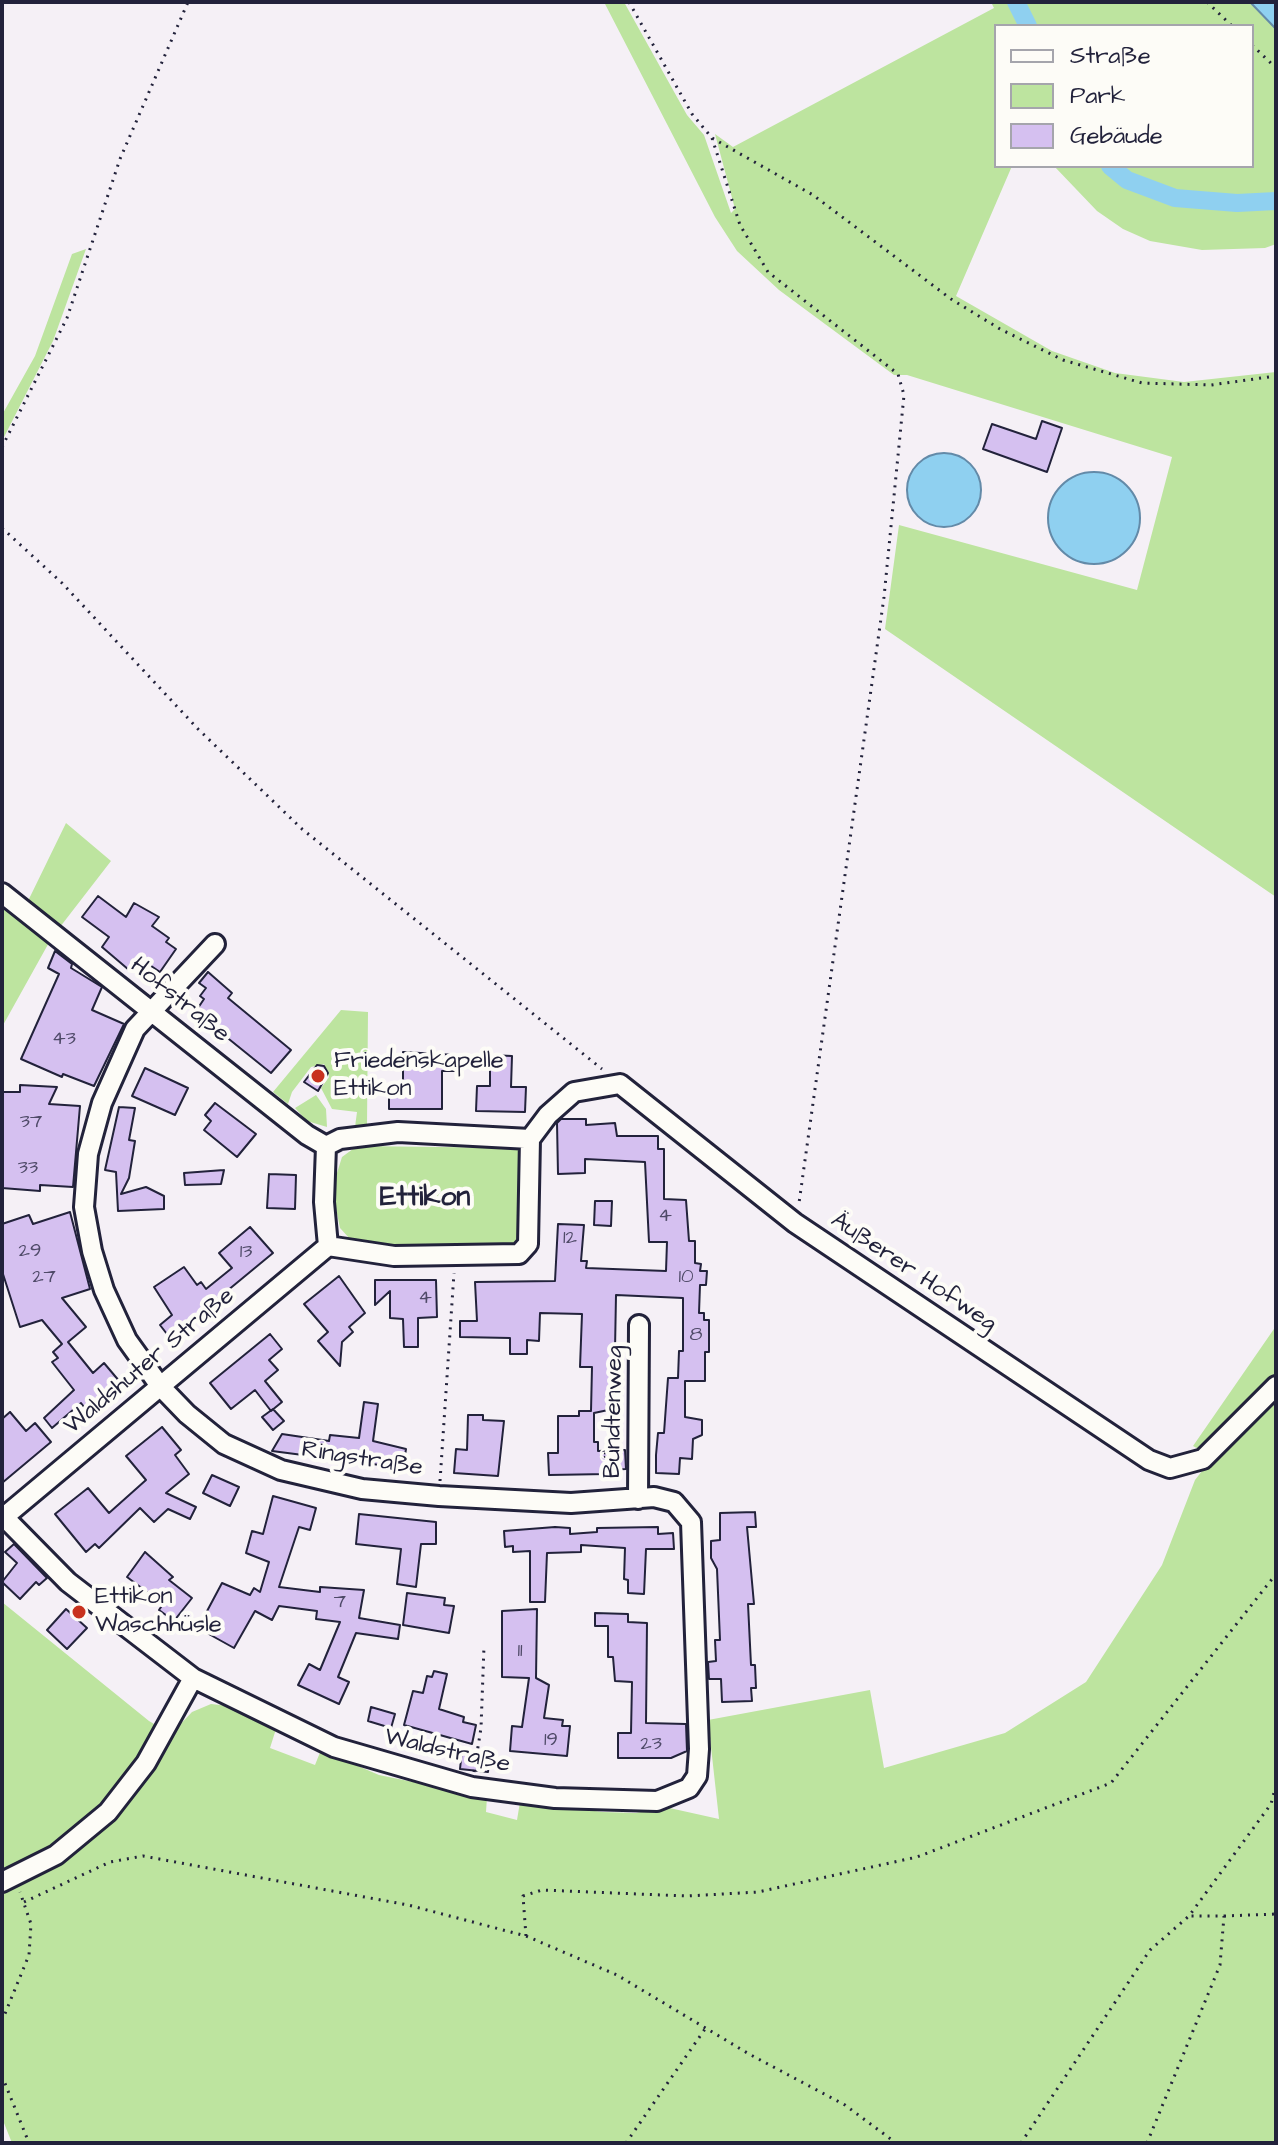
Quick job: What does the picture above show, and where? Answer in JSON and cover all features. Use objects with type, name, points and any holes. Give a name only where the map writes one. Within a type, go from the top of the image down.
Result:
[{"type":"street","name":"Hofstraße","points":[[2,893],[307,1135],[326,1146]]},
{"type":"street","name":"Ringstraße","points":[[215,944],[135,1029],[102,1103],[88,1154],[84,1207],[92,1251],[112,1311],[127,1340],[160,1386],[224,1444],[281,1470],[362,1489],[439,1496],[571,1503],[665,1498],[674,1502],[691,1522]]},
{"type":"street","name":"Äußerer Hofweg","points":[[620,1084],[795,1223],[1158,1464],[1170,1468],[1187,1466],[1203,1459],[1276,1386]]},
{"type":"street","points":[[530,1139],[398,1132],[340,1139],[326,1146],[324,1202],[328,1246],[394,1256],[519,1254],[528,1244],[530,1139],[559,1103],[574,1092],[620,1084]]},
{"type":"street","name":"Waldshuter Straße","points":[[3,1516],[328,1246]]},
{"type":"street","name":"Bündtenweg","points":[[638,1499],[639,1325]]},
{"type":"street","name":"Waldstraße","points":[[3,1516],[68,1582],[193,1678],[334,1747],[472,1787],[555,1798],[641,1802],[677,1795],[689,1788],[697,1776],[699,1749],[691,1522]]},
{"type":"street","points":[[8,1880],[56,1855],[108,1812],[146,1763],[193,1678]]},
{"type":"path","points":[[2,447],[38,381],[73,303],[120,159],[188,2]]},
{"type":"path","points":[[629,2],[692,114],[712,138],[813,195],[951,299],[1000,329],[1063,360],[1142,383],[1211,385],[1276,376]]},
{"type":"path","points":[[1207,2],[1230,24]]},
{"type":"path","points":[[1254,47],[1276,68]]},
{"type":"path","points":[[712,138],[740,225],[768,272],[898,374],[904,395],[884,597],[795,1223]]},
{"type":"path","points":[[2,528],[62,583],[198,729],[302,829],[620,1084]]},
{"type":"path","points":[[439,1496],[455,1256]]},
{"type":"path","points":[[526,1936],[523,1896],[542,1890],[687,1896],[758,1892],[917,1857],[1111,1783],[1276,1574]]},
{"type":"path","points":[[474,1771],[481,1728],[484,1646]]},
{"type":"path","points":[[1021,2143],[1150,1950],[1189,1916],[1271,1804],[1276,1785]]},
{"type":"path","points":[[24,1902],[110,1862],[143,1856],[408,1905],[526,1936],[617,1975],[705,2029],[845,2105],[896,2143]]},
{"type":"path","points":[[2,2021],[29,1955],[31,1924],[24,1902],[8,1880]]},
{"type":"path","points":[[1189,1916],[1276,1914]]},
{"type":"path","points":[[1147,2143],[1220,1965],[1224,1916]]},
{"type":"path","points":[[626,2143],[705,2029]]},
{"type":"path","points":[[2,2076],[29,2143]]},
{"type":"green space","points":[[604,2],[624,2],[687,115],[704,135],[731,213],[735,209],[715,134],[733,147],[994,8],[991,2],[1276,2],[1276,244],[1265,248],[1202,250],[1150,241],[1123,229],[1097,211],[1056,168],[1254,168],[1254,24],[994,24],[994,168],[1011,168],[956,296],[1052,351],[1115,373],[1184,382],[1276,372],[1276,897],[885,629],[899,525],[1137,590],[1172,457],[907,375],[894,375],[779,290],[737,251],[715,217]]},
{"type":"green space","points":[[86,249],[53,341],[2,441],[2,415],[35,356],[72,254]]},
{"type":"green space","points":[[66,823],[111,861],[60,927],[28,901]]},
{"type":"green space","points":[[2,901],[51,939],[2,1027]]},
{"type":"green space","points":[[341,1010],[368,1012],[367,1125],[355,1127],[357,1112],[332,1109],[321,1088],[329,1077],[324,1064],[311,1067],[292,1092],[288,1104],[273,1092]]},
{"type":"green space","points":[[316,1095],[326,1109],[327,1127],[307,1121],[295,1108]]},
{"type":"green space","points":[[357,1146],[520,1148],[523,1152],[519,1247],[399,1248],[350,1239],[340,1228],[332,1189],[342,1157]]},
{"type":"green space","points":[[1276,1326],[1276,2143],[12,2143],[2,2118],[2,1602],[149,1721],[171,1734],[192,1712],[211,1704],[229,1706],[276,1729],[270,1748],[315,1765],[321,1750],[379,1775],[487,1797],[486,1812],[517,1820],[520,1802],[603,1812],[636,1813],[665,1807],[719,1819],[708,1720],[870,1690],[884,1768],[1005,1733],[1086,1682],[1162,1565],[1195,1480],[1202,1471],[1197,1471],[1204,1452],[1193,1446]]},
{"type":"water","points":[[1250,2],[1276,2],[1276,29]]},
{"type":"water","points":[[944,453],[958,456],[970,464],[978,476],[981,490],[978,504],[970,516],[958,524],[944,527],[930,524],[918,516],[910,504],[907,490],[910,476],[918,464],[930,456]]},
{"type":"water","points":[[1094,472],[1112,475],[1127,485],[1137,500],[1140,518],[1137,536],[1127,551],[1112,561],[1094,564],[1076,561],[1061,551],[1051,536],[1048,518],[1051,500],[1061,485],[1076,475]]},
{"type":"building","points":[[1042,421],[1062,428],[1047,472],[983,449],[992,424],[1036,439]]},
{"type":"building","points":[[98,896],[126,917],[134,903],[159,917],[152,926],[169,938],[166,942],[176,949],[160,972],[138,957],[129,970],[102,947],[109,937],[82,917]]},
{"type":"building","points":[[55,951],[72,964],[71,968],[102,987],[92,1010],[124,1024],[94,1086],[63,1074],[62,1077],[21,1059],[59,974],[48,968]]},
{"type":"building","points":[[208,972],[232,993],[228,998],[291,1050],[271,1073],[214,1027],[211,1031],[192,1017],[204,999],[200,996],[206,988],[199,983]]},
{"type":"building","points":[[403,1052],[456,1055],[456,1071],[442,1071],[442,1109],[389,1109],[389,1086],[403,1085]]},
{"type":"building","points":[[490,1055],[512,1056],[511,1087],[526,1087],[525,1112],[476,1111],[477,1086],[490,1086]]},
{"type":"building","name":"Friedenskapelle Ettikon","points":[[317,1065],[324,1066],[328,1073],[318,1091],[304,1082]]},
{"type":"building","points":[[145,1068],[188,1088],[175,1115],[132,1096]]},
{"type":"building","points":[[20,1085],[57,1087],[49,1104],[80,1106],[73,1187],[40,1185],[40,1191],[2,1188],[2,1092],[20,1092]]},
{"type":"building","points":[[215,1103],[256,1134],[237,1157],[204,1130],[211,1121],[205,1115]]},
{"type":"building","points":[[119,1107],[135,1108],[129,1140],[135,1141],[129,1178],[121,1194],[146,1187],[164,1196],[164,1209],[118,1211],[116,1172],[105,1170]]},
{"type":"building","points":[[561,1119],[586,1119],[586,1125],[615,1123],[617,1136],[658,1136],[658,1149],[664,1149],[664,1199],[686,1200],[689,1241],[695,1241],[695,1263],[701,1264],[700,1271],[707,1271],[706,1285],[700,1285],[699,1313],[704,1313],[704,1320],[709,1320],[709,1352],[705,1352],[705,1381],[685,1381],[685,1417],[702,1420],[702,1435],[693,1439],[692,1459],[680,1458],[679,1474],[656,1473],[656,1455],[658,1433],[664,1433],[668,1378],[678,1378],[679,1351],[683,1351],[683,1298],[616,1295],[614,1405],[613,1409],[594,1413],[594,1442],[598,1442],[598,1451],[625,1450],[626,1469],[607,1470],[607,1474],[549,1475],[548,1453],[558,1453],[558,1416],[579,1416],[579,1411],[591,1411],[592,1367],[580,1367],[582,1314],[540,1313],[539,1341],[527,1340],[527,1354],[510,1354],[510,1338],[460,1337],[460,1321],[477,1321],[475,1282],[555,1281],[558,1224],[584,1225],[581,1261],[587,1261],[586,1268],[666,1271],[667,1242],[649,1242],[645,1162],[585,1159],[585,1173],[558,1174],[557,1123]]},
{"type":"building","points":[[224,1170],[221,1184],[185,1185],[184,1173]]},
{"type":"building","points":[[269,1174],[296,1175],[295,1209],[267,1208]]},
{"type":"building","points":[[595,1201],[612,1201],[611,1226],[594,1225]]},
{"type":"building","points":[[70,1212],[90,1289],[62,1298],[86,1327],[68,1342],[93,1373],[104,1363],[120,1382],[87,1411],[81,1403],[52,1428],[44,1418],[74,1390],[52,1362],[58,1358],[53,1352],[62,1344],[42,1320],[20,1327],[2,1271],[2,1224],[29,1215],[33,1224]]},
{"type":"building","points":[[250,1227],[273,1253],[170,1338],[160,1325],[172,1315],[154,1287],[184,1267],[197,1285],[201,1282],[206,1289],[232,1268],[219,1253]]},
{"type":"building","points":[[339,1276],[365,1313],[349,1327],[353,1332],[342,1342],[340,1366],[318,1341],[328,1332],[304,1304]]},
{"type":"building","points":[[375,1280],[436,1280],[437,1317],[418,1318],[418,1347],[404,1347],[403,1319],[390,1318],[390,1291],[375,1305]]},
{"type":"building","points":[[270,1334],[282,1349],[269,1360],[278,1370],[265,1381],[282,1402],[271,1411],[255,1390],[231,1409],[210,1383]]},
{"type":"building","points":[[364,1402],[378,1404],[373,1441],[406,1449],[403,1468],[272,1451],[282,1434],[329,1441],[330,1435],[359,1438]]},
{"type":"building","points":[[273,1409],[284,1421],[273,1430],[262,1417]]},
{"type":"building","points":[[10,1412],[26,1431],[35,1423],[51,1442],[2,1483],[2,1419]]},
{"type":"building","points":[[468,1415],[483,1415],[483,1420],[504,1421],[498,1476],[454,1473],[456,1449],[467,1450]]},
{"type":"building","points":[[162,1427],[181,1450],[175,1455],[189,1474],[166,1493],[196,1507],[190,1519],[168,1509],[154,1522],[140,1508],[99,1548],[95,1544],[86,1552],[55,1514],[88,1488],[109,1513],[146,1480],[126,1456]]},
{"type":"building","points":[[212,1475],[239,1487],[230,1506],[203,1493]]},
{"type":"building","points":[[273,1496],[316,1508],[310,1530],[299,1527],[279,1587],[320,1592],[320,1587],[364,1590],[359,1618],[400,1625],[398,1639],[356,1633],[338,1677],[349,1682],[339,1704],[298,1685],[309,1664],[320,1670],[340,1622],[316,1619],[317,1611],[279,1606],[272,1620],[255,1611],[234,1648],[198,1628],[222,1583],[250,1595],[254,1588],[260,1592],[269,1562],[246,1553],[252,1531],[263,1534]]},
{"type":"building","points":[[755,1512],[756,1527],[747,1527],[754,1604],[748,1604],[751,1665],[755,1665],[756,1688],[751,1688],[752,1701],[722,1702],[721,1679],[709,1679],[708,1662],[716,1661],[715,1640],[720,1640],[717,1569],[711,1558],[711,1541],[720,1540],[720,1513]]},
{"type":"building","points":[[359,1514],[436,1522],[436,1544],[421,1544],[416,1587],[397,1584],[401,1549],[356,1544]]},
{"type":"building","points":[[658,1527],[658,1534],[673,1533],[674,1549],[646,1549],[644,1594],[628,1593],[628,1580],[624,1579],[625,1548],[581,1545],[581,1552],[547,1553],[545,1602],[530,1602],[530,1551],[513,1552],[513,1546],[505,1547],[504,1531],[570,1528],[570,1534],[597,1532],[597,1528]]},
{"type":"building","points":[[14,1544],[47,1578],[39,1585],[36,1582],[20,1599],[2,1582],[17,1563],[5,1552]]},
{"type":"building","points":[[145,1552],[173,1577],[169,1580],[192,1598],[174,1621],[159,1610],[163,1604],[127,1577]]},
{"type":"building","points":[[407,1593],[445,1598],[444,1605],[454,1606],[449,1633],[403,1625]]},
{"type":"building","points":[[66,1609],[87,1628],[67,1649],[47,1630]]},
{"type":"building","points":[[537,1609],[536,1678],[549,1685],[544,1718],[563,1720],[562,1726],[570,1726],[567,1756],[510,1751],[512,1726],[522,1727],[529,1678],[502,1677],[502,1611]]},
{"type":"building","points":[[595,1613],[628,1614],[628,1622],[647,1623],[646,1723],[686,1724],[687,1751],[671,1758],[618,1758],[618,1733],[631,1733],[632,1682],[615,1681],[613,1657],[608,1657],[608,1626],[595,1626]]},
{"type":"building","points":[[434,1671],[447,1674],[439,1709],[464,1717],[463,1722],[476,1725],[472,1744],[404,1725],[413,1691],[423,1693],[427,1676],[432,1677]]},
{"type":"building","points":[[371,1707],[395,1714],[391,1728],[368,1721]]},
{"type":"building","points":[[462,1750],[490,1753],[488,1772],[460,1769]]},
{"type":"waterway","points":[[1016,2],[1027,24]]},
{"type":"waterway","points":[[1112,168],[1127,180],[1175,198],[1237,203],[1276,201]]},
{"type":"place","name":"Friedenskapelle Ettikon","points":[[318,1076]]},
{"type":"place","name":"Ettikon Waschhüsle","points":[[79,1612]]},
{"type":"district","name":"Ettikon","points":[[425,1199]]}]
